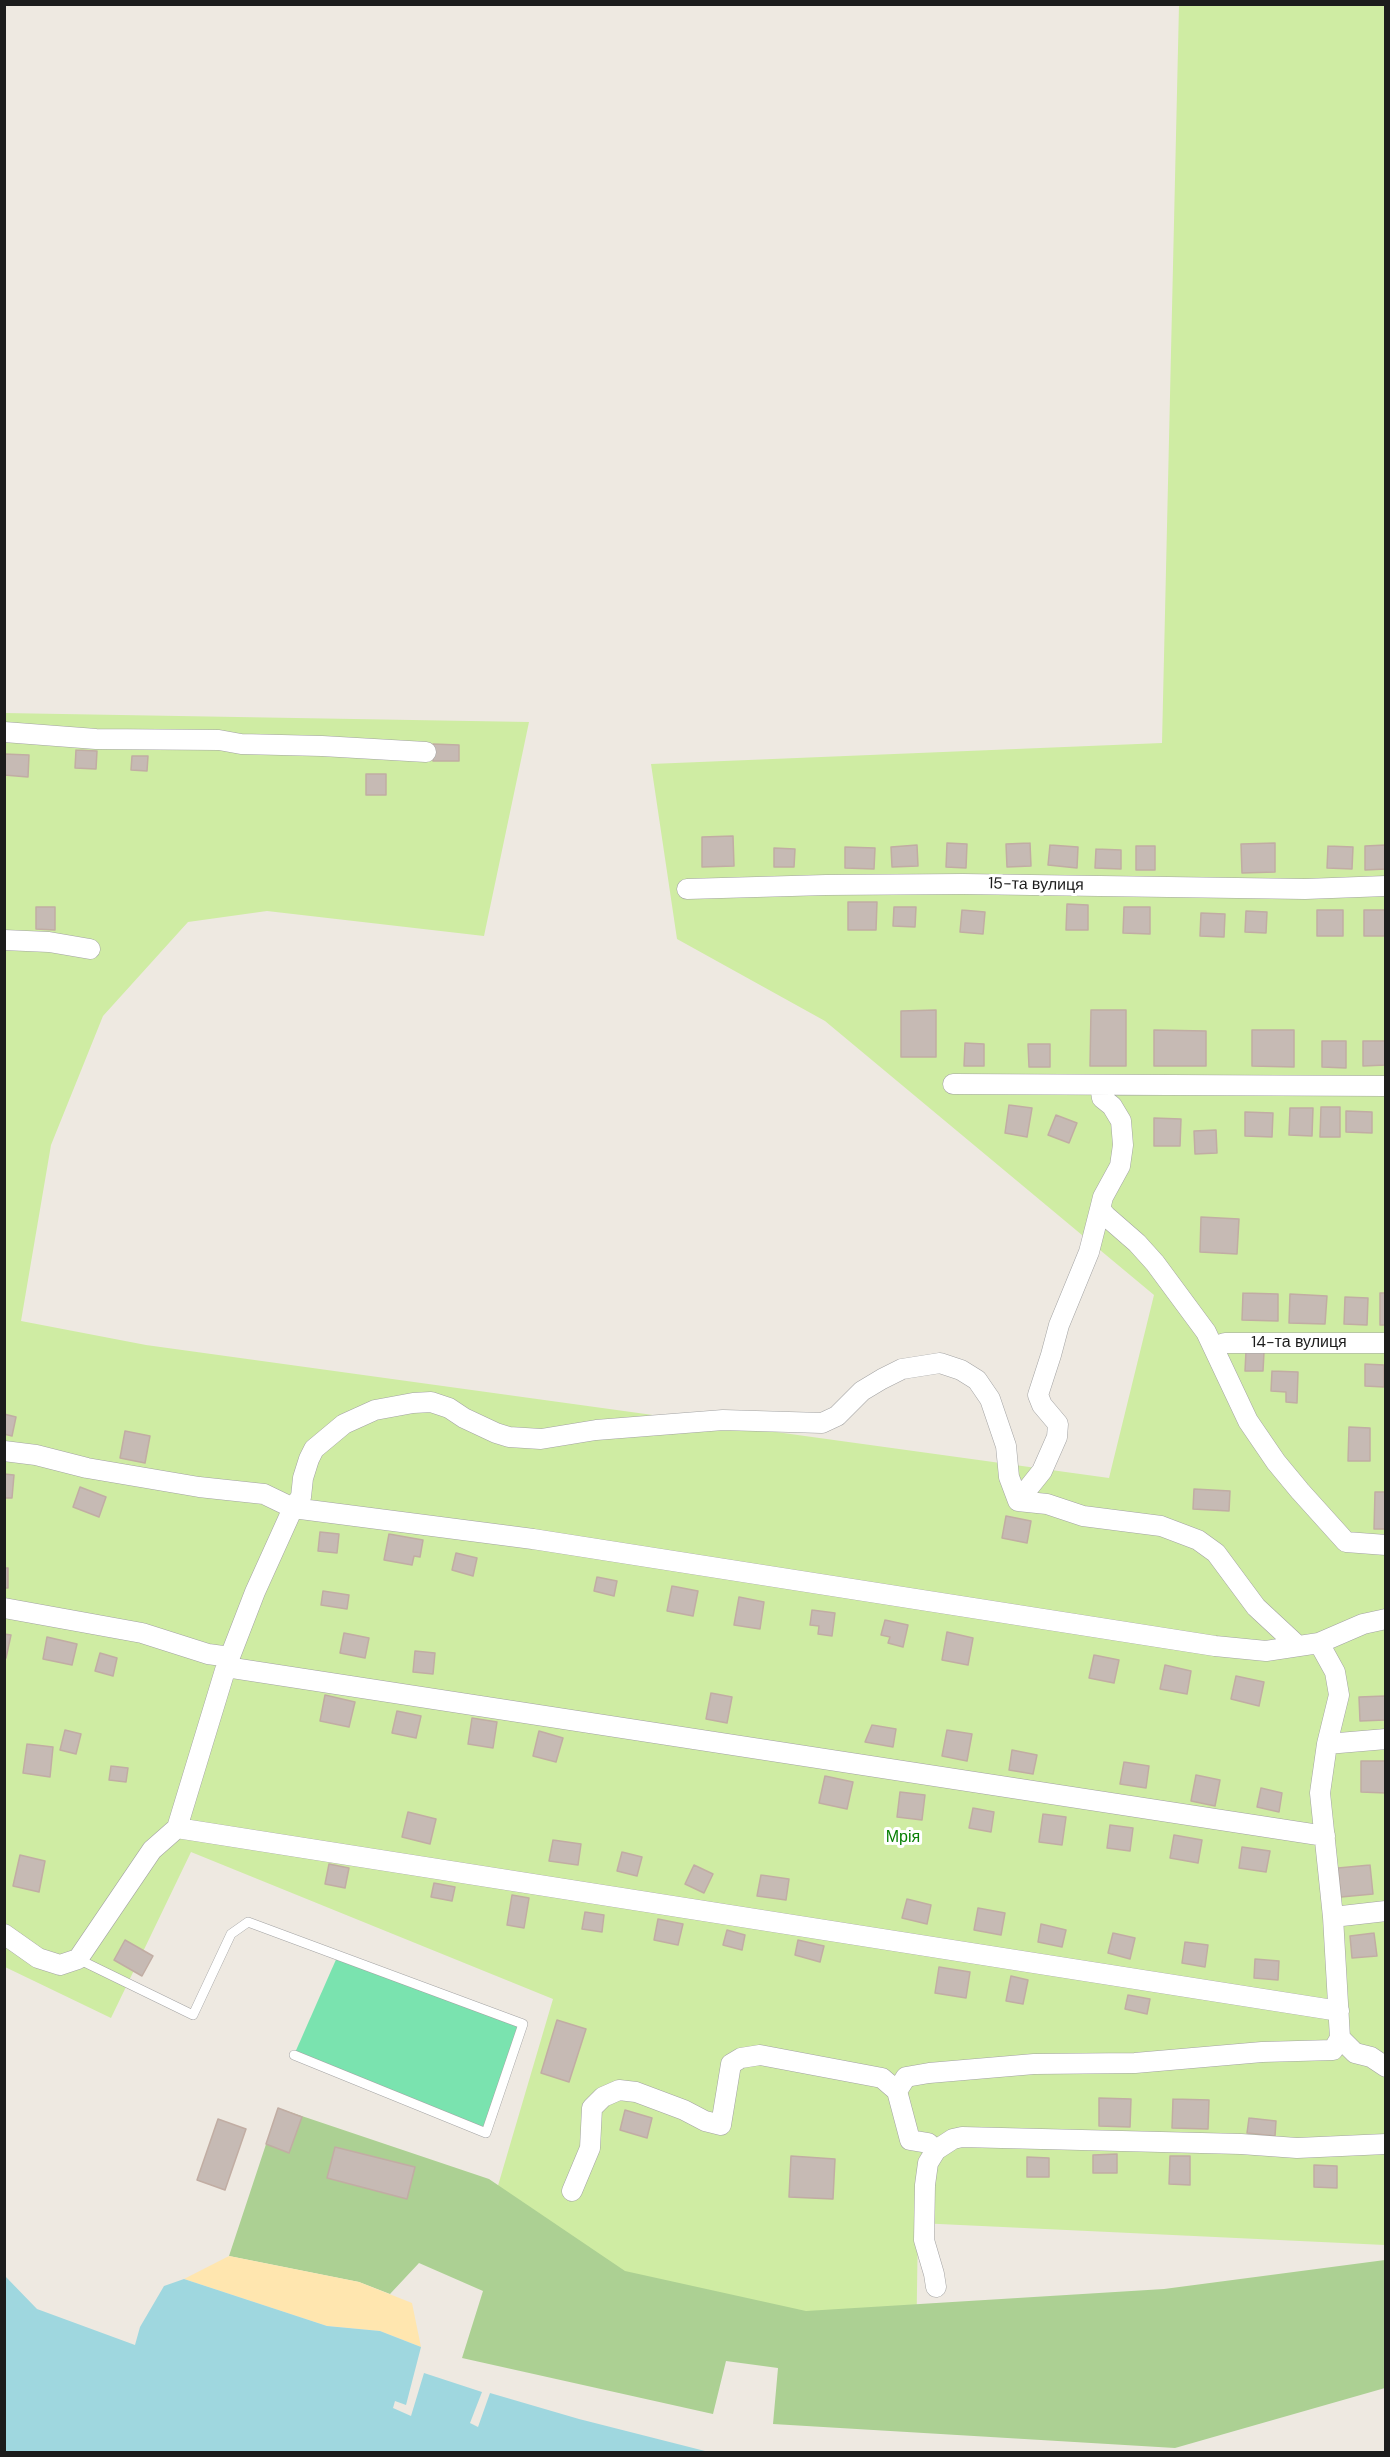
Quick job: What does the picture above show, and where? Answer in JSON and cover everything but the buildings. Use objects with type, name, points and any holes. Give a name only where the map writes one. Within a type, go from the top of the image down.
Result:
[{"type":"street","points":[[4,732],[96,739],[219,740],[241,744],[426,752]]},
{"type":"street","name":"15-та вулиця","points":[[687,889],[963,884],[1305,889],[1386,886]]},
{"type":"street","points":[[4,940],[49,942],[90,949]]},
{"type":"street","points":[[953,1084],[1386,1086]]},
{"type":"street","points":[[1018,1501],[1042,1471],[1057,1437],[1058,1424],[1042,1405],[1038,1395],[1052,1355],[1059,1325],[1089,1252],[1102,1197],[1120,1166],[1123,1145],[1121,1122],[1112,1106],[1102,1098],[1100,1085]]},
{"type":"street","points":[[1100,1209],[1155,1263],[1206,1332],[1248,1421],[1276,1462],[1347,1542],[1386,1545]]},
{"type":"street","name":"14-та вулиця","points":[[1213,1347],[1225,1343],[1386,1343]]},
{"type":"street","points":[[4,1934],[38,1958],[60,1965],[78,1959],[152,1850],[177,1828],[228,1662],[255,1592],[293,1508],[301,1497],[303,1478],[314,1449],[344,1424],[375,1410],[431,1402],[449,1408],[496,1433],[509,1437],[541,1439],[596,1430],[723,1420],[822,1423],[837,1416],[862,1391],[882,1379],[902,1369],[940,1363],[961,1370],[977,1380],[990,1399],[1006,1446],[1009,1477],[1018,1501]]},
{"type":"street","points":[[4,1451],[36,1455],[87,1468],[199,1487],[264,1494],[293,1508],[533,1539],[1215,1646],[1266,1650],[1319,1643],[1363,1624],[1386,1619]]},
{"type":"street","points":[[1018,1501],[1047,1504],[1083,1516],[1161,1526],[1198,1540],[1216,1553],[1256,1607],[1298,1646]]},
{"type":"street","points":[[4,1608],[142,1633],[228,1662],[1325,1836]]},
{"type":"street","points":[[897,2091],[906,2077],[929,2073],[1034,2064],[1135,2063],[1262,2052],[1333,2050],[1340,2038],[1339,2011],[1333,1917],[1320,1793],[1327,1744],[1339,1695],[1335,1672],[1319,1643]]},
{"type":"street","points":[[1327,1744],[1386,1739]]},
{"type":"street","points":[[177,1828],[1339,2011]]},
{"type":"street","points":[[1333,1917],[1386,1911]]},
{"type":"street","points":[[1340,2038],[1355,2053],[1381,2059]]},
{"type":"street","points":[[572,2191],[590,2148],[592,2108],[603,2097],[620,2090],[645,2095],[705,2121],[720,2125],[731,2064],[741,2058],[760,2055],[882,2078],[897,2091],[910,2140],[928,2143],[936,2150]]},
{"type":"street","points":[[936,2288],[924,2240],[925,2185],[928,2163],[936,2150],[953,2139],[962,2137],[1241,2144],[1297,2148],[1386,2144]]},
{"type":"lane","points":[[78,1959],[193,2015],[231,1934],[248,1922],[523,2024],[486,2133],[294,2055]]},
{"type":"green space","name":"Мрія","points":[[1179,5],[1385,5],[1385,2245],[918,2223],[916,2356],[665,2333],[492,2206],[553,1999],[191,1852],[111,2018],[5,1967],[4,713],[529,722],[484,936],[267,911],[188,922],[103,1016],[51,1145],[21,1321],[146,1345],[1109,1478],[1154,1295],[825,1021],[677,939],[651,764],[1162,743]]},
{"type":"green space","points":[[338,1955],[523,2024],[486,2133],[294,2055]]},
{"type":"green space","points":[[278,2108],[489,2179],[625,2271],[806,2311],[1164,2289],[1385,2260],[1385,2388],[1175,2448],[773,2424],[778,2368],[726,2361],[713,2414],[462,2358],[483,2291],[419,2263],[390,2294],[359,2282],[229,2256]]},
{"type":"sand","points":[[229,2256],[359,2282],[412,2303],[421,2347],[380,2331],[327,2326],[184,2279]]},
{"type":"water","points":[[5,2276],[37,2309],[135,2345],[140,2327],[164,2286],[184,2279],[327,2326],[380,2331],[421,2347],[406,2405],[395,2401],[393,2408],[411,2416],[424,2373],[482,2392],[470,2423],[478,2427],[490,2393],[579,2419],[705,2451],[5,2452]]}]
